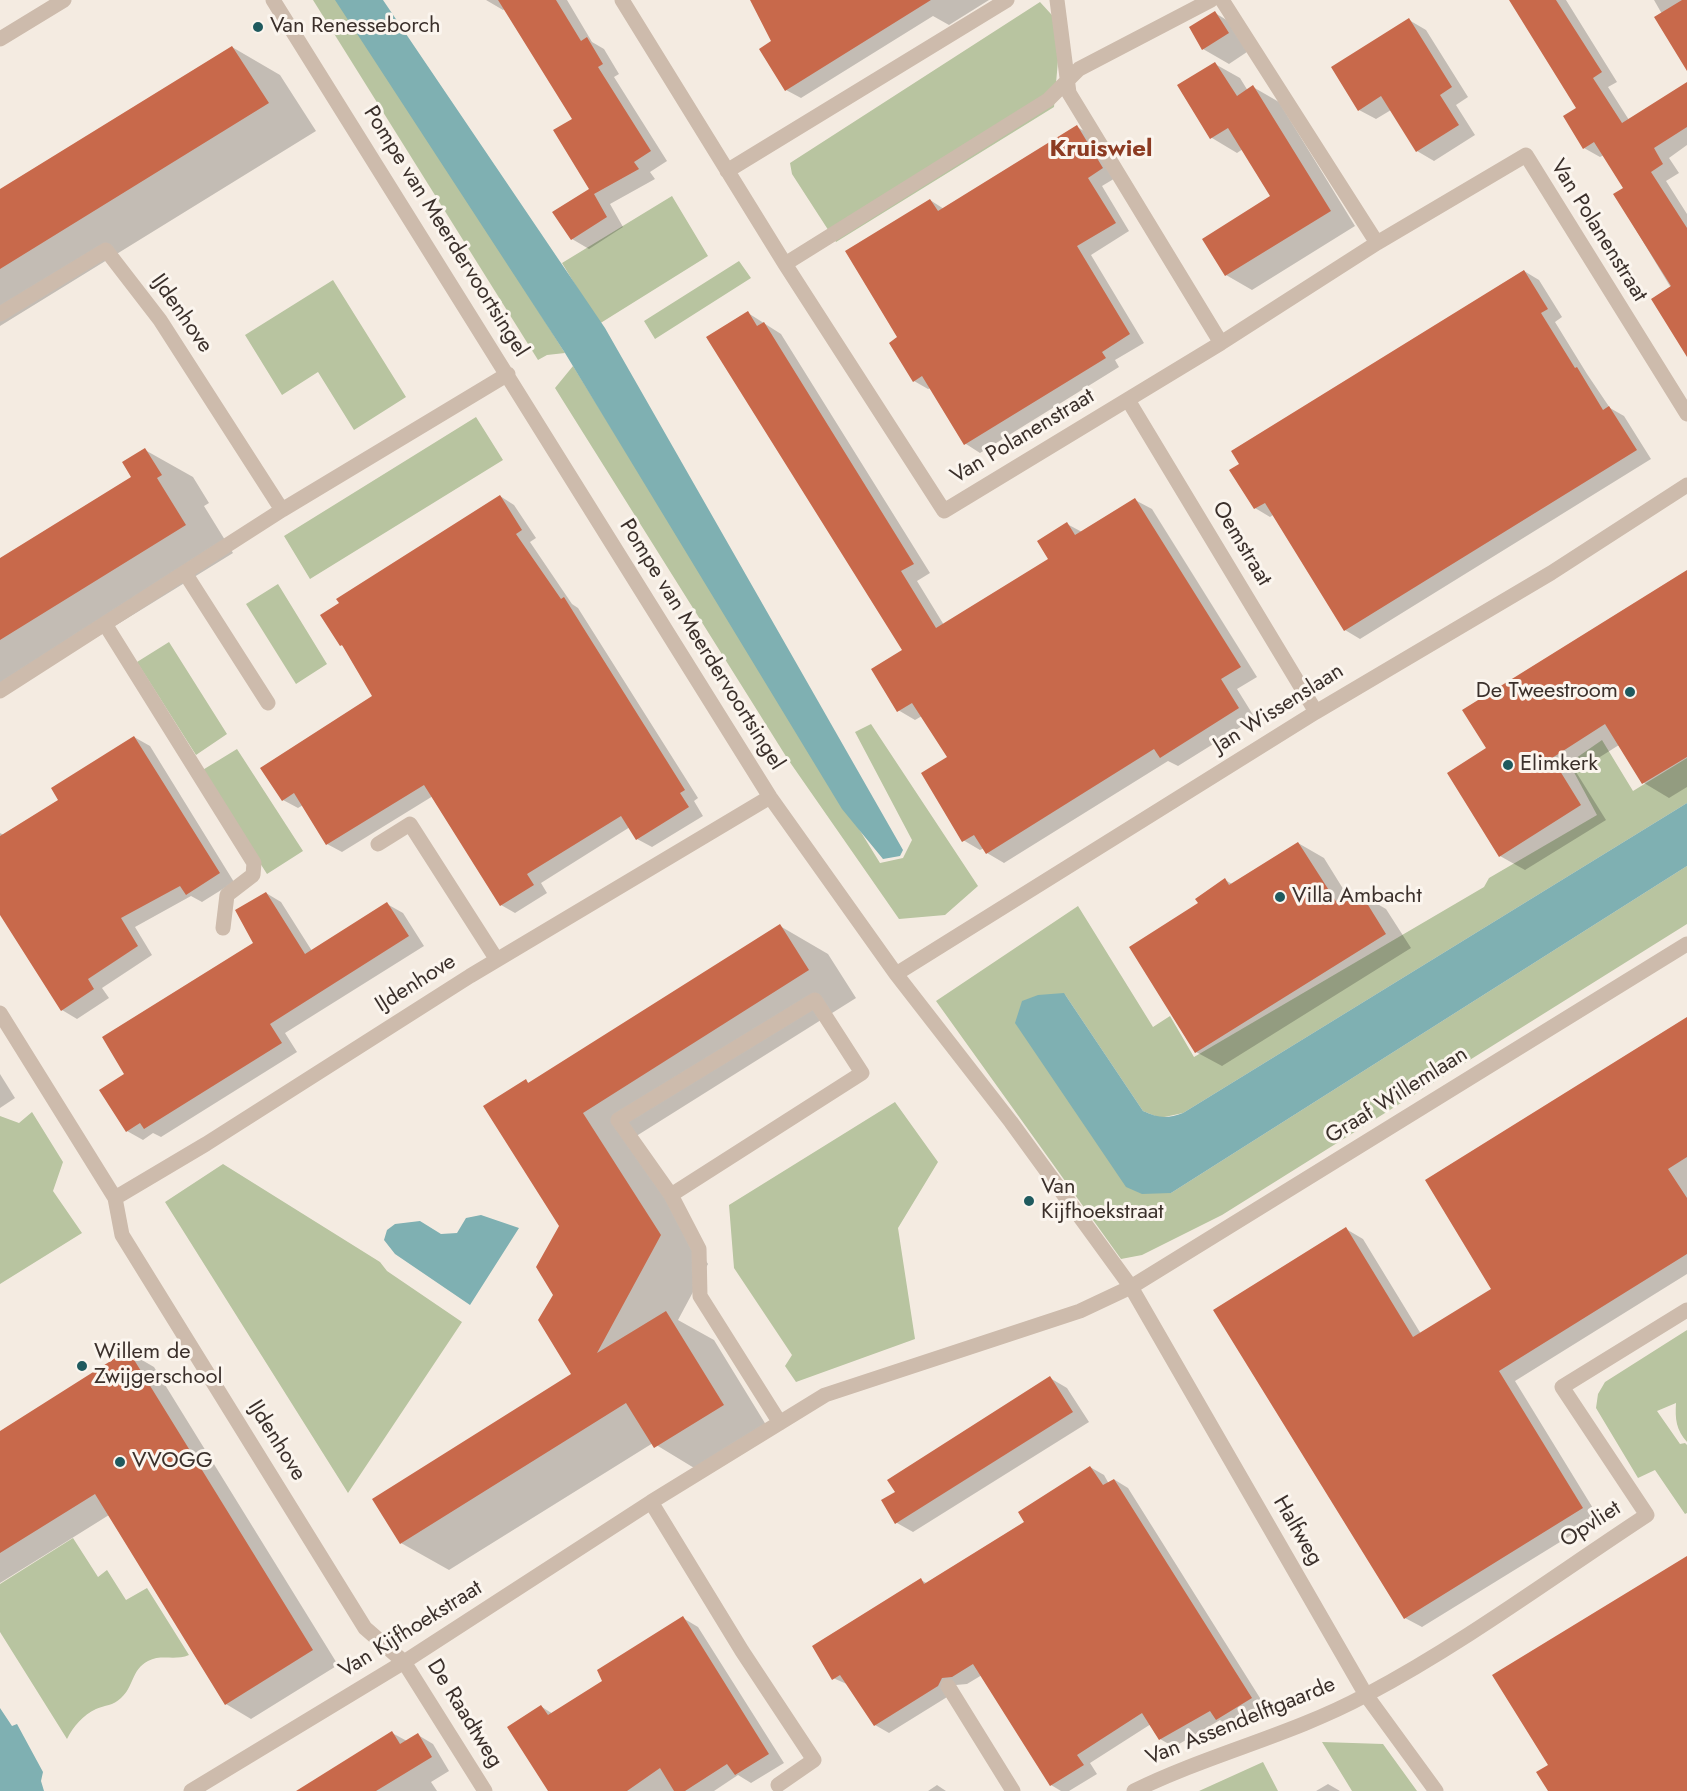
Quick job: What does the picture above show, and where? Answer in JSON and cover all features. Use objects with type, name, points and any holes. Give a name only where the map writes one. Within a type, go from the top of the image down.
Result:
[{"type":"street","points":[[0,39],[48,4],[64,0]]},
{"type":"street","name":"Pompe van Meerdervoortsingel","points":[[273,0],[770,797],[896,974],[1011,1122],[1131,1287]]},
{"type":"street","name":"Van Polanenstraat","points":[[621,0],[785,264],[944,511],[1221,343],[1377,243],[1526,155],[1687,414]]},
{"type":"street","points":[[728,171],[1007,0]]},
{"type":"street","points":[[1057,0],[1069,93],[1221,343]]},
{"type":"street","points":[[785,264],[1048,100],[1079,69],[1211,0]]},
{"type":"street","points":[[1222,0],[1377,243]]},
{"type":"street","name":"IJdenhove","points":[[0,314],[106,250],[160,320],[282,510]]},
{"type":"street","points":[[0,691],[282,510],[508,374]]},
{"type":"street","name":"Oemstraat","points":[[1128,400],[1316,712]]},
{"type":"street","name":"Jan Wissenslaan","points":[[896,974],[1316,712],[1551,573],[1687,484]]},
{"type":"street","points":[[185,573],[268,703]]},
{"type":"street","points":[[105,624],[254,863],[253,875],[227,895],[223,928]]},
{"type":"street","name":"IJdenhove","points":[[115,1198],[497,960],[770,797]]},
{"type":"street","points":[[378,844],[410,824],[497,960]]},
{"type":"street","name":"Graaf Willemlaan","points":[[1131,1287],[1687,944]]},
{"type":"street","points":[[670,1195],[862,1073],[815,1000],[618,1120],[670,1195],[699,1249],[700,1296],[780,1423]]},
{"type":"street","name":"IJdenhove","points":[[0,1013],[115,1198],[122,1235],[365,1628],[404,1662]]},
{"type":"street","name":"Van Kijfhoekstraat","points":[[191,1791],[404,1662],[651,1502],[825,1395],[1080,1311],[1131,1287]]},
{"type":"street","name":"Halfweg","points":[[1131,1287],[1366,1695],[1436,1791]]},
{"type":"street","name":"Opvliet","points":[[1366,1695],[1450,1645],[1647,1515],[1562,1387],[1687,1310]]},
{"type":"street","points":[[651,1502],[742,1651],[814,1760],[778,1785]]},
{"type":"street","name":"De Raadtweg","points":[[404,1662],[485,1791]]},
{"type":"street","points":[[948,1686],[1013,1791]]},
{"type":"street","name":"Van Assendelftgaarde","points":[[1134,1791],[1165,1776],[1304,1724],[1366,1695]]},
{"type":"green space","points":[[313,0],[341,0],[565,353],[547,355],[538,360]]},
{"type":"green space","points":[[1040,2],[1061,25],[1054,107],[836,242],[792,174],[790,163]]},
{"type":"green space","points":[[672,196],[708,256],[599,324],[562,263]]},
{"type":"green space","points":[[739,261],[751,278],[655,339],[644,321]]},
{"type":"green space","points":[[333,280],[406,397],[354,430],[318,372],[282,395],[245,335]]},
{"type":"green space","points":[[573,366],[880,863],[903,858],[912,840],[855,732],[871,724],[978,886],[945,915],[899,919],[787,758],[555,388]]},
{"type":"green space","points":[[476,417],[503,460],[310,579],[284,536]]},
{"type":"green space","points":[[278,584],[327,664],[296,684],[246,604]]},
{"type":"green space","points":[[169,642],[227,734],[196,755],[137,662]]},
{"type":"green space","points":[[1602,740],[1633,791],[1687,758],[1687,803],[1183,1113],[1160,1118],[1143,1111],[1064,993],[1171,1193],[1687,866],[1687,924],[1222,1215],[1142,1255],[1121,1259],[936,1001],[1078,906],[1153,1027],[1170,1016],[1194,1057],[1484,887],[1489,878],[1597,815],[1569,763]]},
{"type":"green space","points":[[237,749],[303,851],[267,874],[201,771]]},
{"type":"green space","points":[[895,1102],[938,1162],[898,1228],[915,1339],[796,1382],[785,1366],[792,1355],[734,1268],[729,1205]]},
{"type":"green space","points":[[32,1112],[63,1162],[53,1191],[82,1233],[0,1284],[0,1116],[19,1123]]},
{"type":"green space","points":[[223,1164],[380,1262],[387,1271],[462,1322],[348,1493],[165,1202]]},
{"type":"green space","points":[[1687,1330],[1687,1442],[1677,1424],[1676,1403],[1657,1411],[1680,1444],[1687,1445],[1687,1513],[1685,1514],[1655,1470],[1638,1478],[1596,1408],[1598,1394],[1605,1382]]},
{"type":"green space","points":[[73,1538],[98,1577],[107,1570],[126,1600],[147,1588],[189,1655],[153,1659],[142,1665],[121,1698],[115,1703],[96,1709],[83,1718],[67,1739],[0,1632],[0,1584]]},
{"type":"green space","points":[[1322,1742],[1383,1744],[1417,1791],[1352,1791]]},
{"type":"green space","points":[[1263,1762],[1278,1791],[1199,1791]]},
{"type":"water","points":[[335,0],[383,0],[605,328],[903,850],[900,856],[883,859],[842,809],[565,353]]},
{"type":"water","points":[[1687,803],[1687,866],[1171,1193],[1142,1194],[1126,1187],[1015,1023],[1022,1001],[1038,995],[1064,993],[1143,1111],[1163,1117],[1177,1115]]},
{"type":"water","points":[[481,1215],[519,1228],[470,1305],[395,1254],[384,1240],[387,1230],[395,1224],[420,1221],[441,1234],[457,1233],[466,1218]]},
{"type":"water","points":[[0,1708],[12,1726],[17,1724],[43,1772],[41,1781],[44,1791],[0,1791]]},
{"type":"building","points":[[498,0],[556,0],[581,41],[587,37],[603,64],[598,67],[651,151],[634,162],[639,169],[594,194],[607,217],[571,240],[552,212],[589,189],[553,130],[572,119]]},
{"type":"building","points":[[750,0],[931,0],[785,91],[759,49],[771,41]]},
{"type":"building","points":[[1509,0],[1556,0],[1602,72],[1593,78],[1622,123],[1687,82],[1687,127],[1654,148],[1663,164],[1651,172],[1687,228],[1687,357],[1651,299],[1671,286],[1613,194],[1623,188],[1594,142],[1583,149],[1563,116],[1576,108]]},
{"type":"building","points":[[1682,0],[1687,0],[1687,71],[1654,17]]},
{"type":"building","points":[[1215,11],[1229,33],[1202,50],[1189,27]]},
{"type":"building","points":[[1409,18],[1452,87],[1440,95],[1459,125],[1416,152],[1381,96],[1358,111],[1331,67]]},
{"type":"building","points":[[232,46],[269,103],[0,269],[0,189]]},
{"type":"building","points":[[1215,62],[1237,96],[1253,85],[1331,211],[1225,276],[1202,239],[1270,196],[1228,128],[1210,139],[1177,85]]},
{"type":"building","points":[[1077,125],[1103,168],[1088,178],[1116,223],[1077,246],[1130,334],[1102,352],[1106,358],[964,445],[922,376],[913,382],[889,343],[897,337],[845,251],[930,199],[938,211]]},
{"type":"building","points":[[1524,270],[1548,309],[1541,313],[1575,368],[1577,367],[1603,410],[1609,406],[1637,450],[1344,631],[1265,503],[1254,509],[1229,470],[1239,464],[1231,451]]},
{"type":"building","points":[[748,311],[757,326],[764,322],[914,564],[901,571],[936,628],[1048,559],[1037,541],[1067,522],[1075,535],[1135,498],[1241,667],[1221,679],[1239,708],[1160,758],[1154,749],[986,854],[974,835],[962,842],[921,773],[947,757],[912,703],[897,712],[871,669],[902,650],[706,337]]},
{"type":"building","points":[[145,448],[162,475],[157,478],[186,525],[0,640],[0,558],[131,477],[122,462]]},
{"type":"building","points":[[500,495],[522,530],[516,534],[561,599],[564,597],[685,790],[680,793],[689,807],[636,840],[621,816],[527,874],[534,885],[500,906],[424,785],[326,845],[294,793],[282,801],[260,768],[372,696],[342,645],[340,646],[320,615],[339,603],[336,599]]},
{"type":"building","points":[[1687,570],[1687,757],[1642,784],[1605,724],[1552,758],[1581,805],[1499,857],[1447,773],[1486,748],[1462,710]]},
{"type":"building","points":[[134,736],[220,873],[186,895],[180,886],[121,918],[138,946],[88,979],[94,989],[61,1011],[0,915],[0,836],[58,800],[51,788]]},
{"type":"building","points":[[1298,842],[1339,906],[1360,892],[1386,934],[1195,1053],[1129,947],[1198,903],[1195,899],[1225,878],[1229,885]]},
{"type":"building","points":[[266,892],[305,954],[387,902],[409,936],[270,1024],[282,1043],[144,1129],[140,1123],[126,1132],[99,1090],[124,1074],[102,1037],[253,943],[235,910]]},
{"type":"building","points":[[780,924],[809,970],[583,1113],[661,1235],[597,1353],[666,1311],[724,1405],[654,1448],[626,1403],[400,1544],[372,1499],[571,1374],[538,1320],[553,1295],[536,1267],[559,1226],[483,1106],[526,1079],[528,1083]]},
{"type":"building","points":[[1687,1017],[1687,1157],[1668,1169],[1687,1198],[1687,1254],[1499,1371],[1583,1508],[1404,1619],[1213,1310],[1346,1227],[1413,1337],[1491,1289],[1425,1180]]},
{"type":"building","points":[[128,1350],[313,1650],[225,1705],[95,1494],[0,1553],[0,1431]]},
{"type":"building","points":[[1050,1376],[1073,1412],[895,1524],[881,1500],[895,1492],[887,1480]]},
{"type":"building","points":[[1090,1466],[1103,1485],[1114,1479],[1252,1698],[1216,1720],[1210,1711],[1159,1740],[1142,1713],[1077,1755],[1084,1765],[1050,1786],[973,1664],[952,1677],[942,1678],[938,1686],[874,1726],[840,1675],[832,1680],[812,1646],[921,1578],[924,1584],[1024,1522],[1018,1512]]},
{"type":"building","points":[[1687,1556],[1687,1791],[1548,1791],[1536,1772],[1548,1765],[1492,1675]]},
{"type":"building","points":[[683,1616],[769,1754],[735,1775],[727,1764],[685,1791],[674,1791],[660,1768],[627,1791],[548,1791],[507,1727],[541,1705],[548,1715],[602,1681],[597,1670]]},
{"type":"building","points":[[392,1731],[400,1744],[418,1733],[432,1757],[376,1791],[296,1791]]},
{"type":"place","name":"Van Renesseborch","points":[[258,27]]},
{"type":"place","name":"De Tweestroom","points":[[1630,692]]},
{"type":"place","name":"Elimkerk","points":[[1508,765]]},
{"type":"place","name":"Villa Ambacht","points":[[1280,897]]},
{"type":"place","name":"Van Kijfhoekstraat","points":[[1029,1201]]},
{"type":"place","name":"Willem de Zwijgerschool","points":[[82,1366]]},
{"type":"place","name":"VVOGG","points":[[120,1462]]},
{"type":"district","name":"Kruiswiel","points":[[1101,150]]}]
